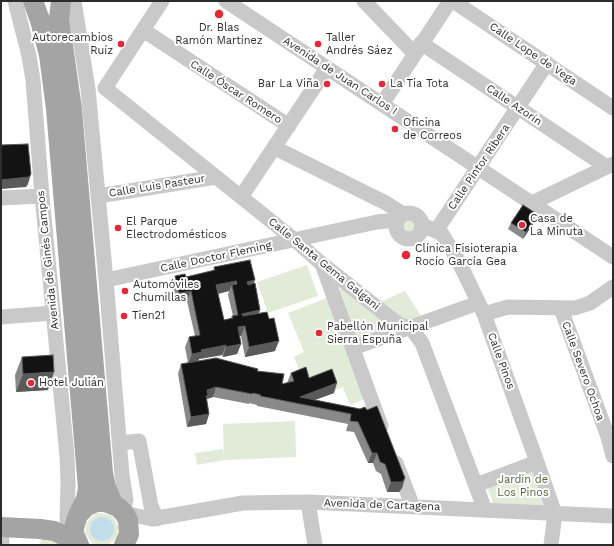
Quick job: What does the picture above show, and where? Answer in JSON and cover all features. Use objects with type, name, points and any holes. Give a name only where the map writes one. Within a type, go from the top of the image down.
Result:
[{"type":"main road","name":"Avenida de Ginés Campos","points":[[33,1],[40,20],[49,55],[56,109],[88,488],[86,499],[75,516]]},
{"type":"main road","points":[[61,1],[59,18],[72,117],[102,466],[106,487],[129,527],[125,544]]},
{"type":"main road","points":[[40,529],[54,526],[75,516],[87,506],[96,502],[104,502],[120,510]]},
{"type":"main road","points":[[75,516],[74,528],[78,544]]},
{"type":"main road","points":[[1,527],[54,531],[78,544]]},
{"type":"street","name":"Avenida de Ginés Campos","points":[[15,1],[29,56],[33,80],[42,196],[67,456],[68,483],[75,516]]},
{"type":"street","points":[[74,1],[88,89],[106,280],[122,476],[126,500],[120,510]]},
{"type":"street","points":[[88,89],[105,88],[162,1]]},
{"type":"street","name":"Avenida de Juan Carlos I","points":[[226,1],[613,257]]},
{"type":"street","name":"Calle Azorín","points":[[364,1],[418,48],[518,108],[610,166]]},
{"type":"street","points":[[382,104],[418,48],[451,1]]},
{"type":"street","name":"Calle Lope de Vega","points":[[451,1],[613,108]]},
{"type":"street","name":"Calle Óscar Romero","points":[[143,30],[288,126]]},
{"type":"street","name":"Calle Pintor Ribera","points":[[436,231],[547,63]]},
{"type":"street","points":[[241,197],[327,68]]},
{"type":"street","name":"Calle Santa Gema Galgani","points":[[105,88],[398,324],[411,328]]},
{"type":"street","points":[[275,148],[386,203],[400,217]]},
{"type":"street","points":[[532,203],[610,166]]},
{"type":"street","name":"Calle Luis Pasteur","points":[[98,196],[216,177]]},
{"type":"street","points":[[1,198],[42,196]]},
{"type":"street","points":[[407,213],[416,214],[422,221],[422,225],[420,233],[414,239],[401,236],[396,229],[400,217],[407,213]]},
{"type":"street","name":"Calle Doctor Fleming","points":[[106,280],[296,241],[400,217]]},
{"type":"street","name":"Calle Pinos","points":[[422,225],[442,234],[453,250],[481,308],[555,514]]},
{"type":"street","points":[[322,264],[369,396],[385,436]]},
{"type":"street","points":[[353,348],[411,328],[481,308],[575,308],[590,303],[613,287]]},
{"type":"street","name":"Calle Severo Ochoa","points":[[561,309],[610,436],[613,456]]},
{"type":"street","points":[[1,317],[54,313]]},
{"type":"street","points":[[411,328],[422,343],[485,510]]},
{"type":"street","points":[[119,443],[139,441],[155,519],[125,544]]},
{"type":"street","points":[[391,450],[413,507]]},
{"type":"street","points":[[476,485],[537,462]]},
{"type":"street","points":[[308,502],[315,545]]},
{"type":"street","name":"Avenida de Cartagena","points":[[120,510],[155,519],[243,503],[308,502],[613,516]]},
{"type":"street","points":[[551,545],[555,514]]},
{"type":"street","points":[[1,527],[2,545]]},
{"type":"green space","points":[[409,215],[419,219],[420,230],[415,236],[408,238],[401,234],[398,227]]},
{"type":"green space","points":[[307,265],[318,296],[268,313],[257,282]]},
{"type":"green space","points":[[343,289],[390,327],[356,340],[339,290]]},
{"type":"green space","points":[[405,291],[421,316],[412,320],[403,320],[381,302]]},
{"type":"green space","name":"Pabellón Municipal Sierra Espuña","points":[[327,298],[367,398],[350,405],[343,387],[333,391],[306,387],[294,357],[304,352],[288,313]]},
{"type":"green space","points":[[295,421],[296,457],[225,460],[197,465],[195,453],[223,449],[224,457],[223,424]]},
{"type":"green space","name":"Jardín de Los Pinos","points":[[534,462],[547,506],[493,503],[485,480]]},
{"type":"green space","points":[[100,513],[110,515],[114,518],[119,528],[116,538],[108,545],[95,545],[85,533],[87,522],[95,514]],"holes":[[[94,520],[113,529],[111,536],[91,534],[90,526]]]},
{"type":"green space","points":[[41,539],[59,543],[61,545],[40,545]]},
{"type":"water","points":[[102,517],[110,521],[114,529],[110,537],[102,541],[94,537],[90,529],[94,521]]},
{"type":"building","points":[[28,144],[31,174],[29,177],[1,180],[1,145]]},
{"type":"building","name":"Casa de La Minuta","points":[[523,205],[537,214],[526,232],[511,223]]},
{"type":"building","points":[[250,260],[255,280],[247,282],[248,285],[255,283],[260,310],[242,314],[243,316],[267,312],[269,319],[274,318],[279,341],[249,347],[245,326],[238,327],[241,344],[226,347],[226,345],[201,350],[202,352],[192,354],[189,337],[200,335],[191,291],[179,293],[175,276],[185,274],[186,277],[215,270],[214,267]],"holes":[[[236,281],[237,284],[232,285],[238,315],[224,320],[216,285]]]},
{"type":"building","points":[[53,355],[54,372],[23,374],[22,357]]},
{"type":"building","points":[[216,358],[258,369],[257,371],[284,374],[282,384],[294,381],[291,373],[306,367],[309,378],[332,369],[337,383],[300,397],[360,409],[365,407],[367,410],[377,406],[405,478],[402,482],[391,482],[385,464],[380,462],[377,453],[372,453],[358,422],[350,421],[351,414],[260,396],[261,395],[253,393],[216,387],[207,390],[208,396],[206,396],[209,414],[191,417],[181,364]]},
{"type":"place","name":"Dr. Blas Ramón Martínez","points":[[219,14]]},
{"type":"place","name":"Autorecambios Ruíz","points":[[121,44]]},
{"type":"place","name":"Taller Andrés Sáez","points":[[318,44]]},
{"type":"place","name":"Bar La Viña","points":[[327,84]]},
{"type":"place","name":"La Tia Tota","points":[[382,84]]},
{"type":"place","name":"Oficina de Correos","points":[[395,129]]},
{"type":"place","name":"Casa de La Minuta","points":[[522,225]]},
{"type":"place","name":"El Parque Electrodomésticos","points":[[118,228]]},
{"type":"place","name":"Clínica Fisioterapia Rocío García Gea","points":[[406,255]]},
{"type":"place","name":"Automóviles Chumillas","points":[[125,291]]},
{"type":"place","name":"Tien21","points":[[124,316]]},
{"type":"place","name":"Pabellón Municipal Sierra Espuña","points":[[319,333]]},
{"type":"place","name":"Hotel Julián","points":[[31,383]]}]
